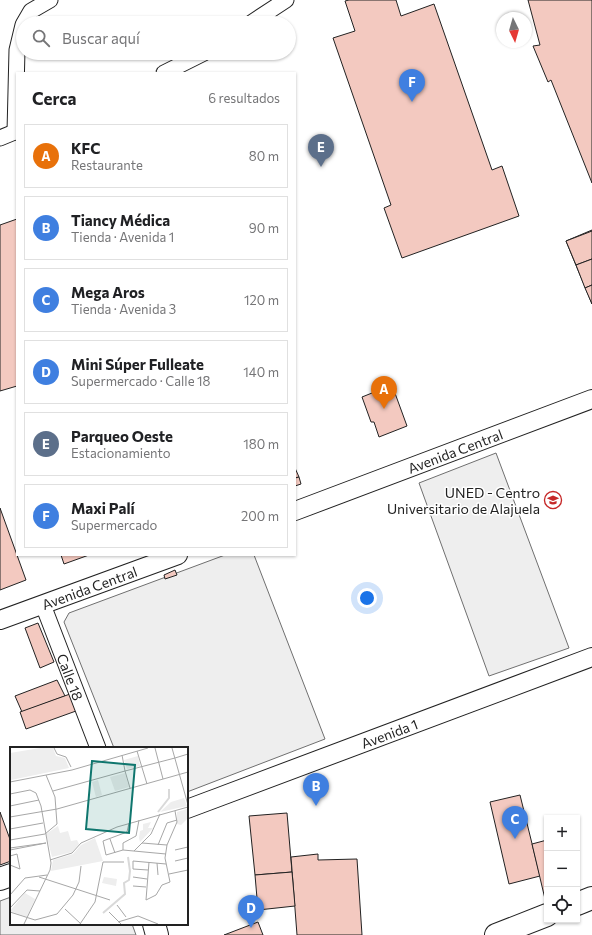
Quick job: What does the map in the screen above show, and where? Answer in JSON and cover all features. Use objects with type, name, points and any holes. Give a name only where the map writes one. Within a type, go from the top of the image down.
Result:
[{"type":"main road","points":[[0,879],[10,875]]},
{"type":"main road","points":[[580,903],[592,898]]},
{"type":"main road","points":[[496,935],[544,916]]},
{"type":"main road","points":[[154,925],[158,935]]},
{"type":"street","points":[[28,16],[31,11],[50,0]]},
{"type":"street","points":[[262,16],[286,0]]},
{"type":"street","points":[[17,60],[17,72]]},
{"type":"street","points":[[166,72],[190,60]]},
{"type":"street","points":[[0,138],[16,132]]},
{"type":"street","name":"Avenida Central","points":[[296,511],[592,399]]},
{"type":"street","name":"Avenida Central","points":[[0,620],[175,556]]},
{"type":"street","name":"Calle 18","points":[[43,605],[98,747]]},
{"type":"street","name":"Avenida 1","points":[[188,809],[592,657]]},
{"type":"shaded area","points":[[496,453],[569,648],[489,676],[419,483]]},
{"type":"shaded area","points":[[222,556],[254,556],[325,739],[188,792],[188,747],[114,747],[64,622],[69,613]]},
{"type":"shaded area","points":[[10,897],[10,925],[132,925],[136,935],[0,935],[0,901]]},
{"type":"building","points":[[396,0],[401,16],[434,4],[492,170],[502,166],[519,216],[402,258],[384,208],[391,205],[333,38],[355,31],[345,1]]},
{"type":"building","points":[[528,0],[592,0],[592,183],[551,80],[548,82],[533,46],[540,45]]},
{"type":"building","points":[[16,219],[16,386],[0,391],[0,225]]},
{"type":"building","points":[[592,230],[592,304],[566,241]]},
{"type":"building","points":[[592,231],[592,259],[576,265],[566,241]]},
{"type":"building","points":[[592,259],[592,285],[585,288],[576,265]]},
{"type":"building","points":[[592,285],[592,304],[585,288]]},
{"type":"building","points":[[392,385],[407,426],[379,437],[374,422],[371,422],[362,397]]},
{"type":"building","points":[[296,470],[299,477],[296,478]]},
{"type":"building","points":[[299,477],[301,484],[296,486],[296,478]]},
{"type":"building","points":[[0,508],[16,556],[17,556],[26,580],[0,590]]},
{"type":"building","points":[[61,556],[86,556],[64,564]]},
{"type":"building","points":[[175,570],[177,575],[165,579],[164,575]]},
{"type":"building","points":[[38,623],[54,662],[40,668],[25,628]]},
{"type":"building","points":[[57,680],[65,696],[22,712],[15,696]]},
{"type":"building","points":[[70,694],[76,711],[26,729],[20,712]]},
{"type":"building","points":[[520,795],[540,876],[509,884],[490,802]]},
{"type":"building","points":[[0,812],[10,839],[10,861],[0,865]]},
{"type":"building","points":[[287,813],[292,872],[255,875],[249,816]]},
{"type":"building","points":[[544,841],[544,895],[532,844]]},
{"type":"building","points":[[318,854],[318,860],[357,859],[362,935],[297,935],[291,857]]},
{"type":"building","points":[[292,872],[295,906],[258,910],[255,875]]},
{"type":"building","points":[[258,922],[263,935],[224,935]]},
{"type":"place","name":"Maxi Palí","points":[[412,102]]},
{"type":"place","name":"Parqueo Oeste","points":[[321,167]]},
{"type":"place","name":"KFC","points":[[384,409]]},
{"type":"place","name":"UNED - Centro Universitario de Alajuela","points":[[553,500]]},
{"type":"place","name":"Tiancy Médica","points":[[316,806]]},
{"type":"place","name":"Mega Aros","points":[[515,839]]},
{"type":"place","name":"Mini Súper Fulleate","points":[[251,928]]}]
